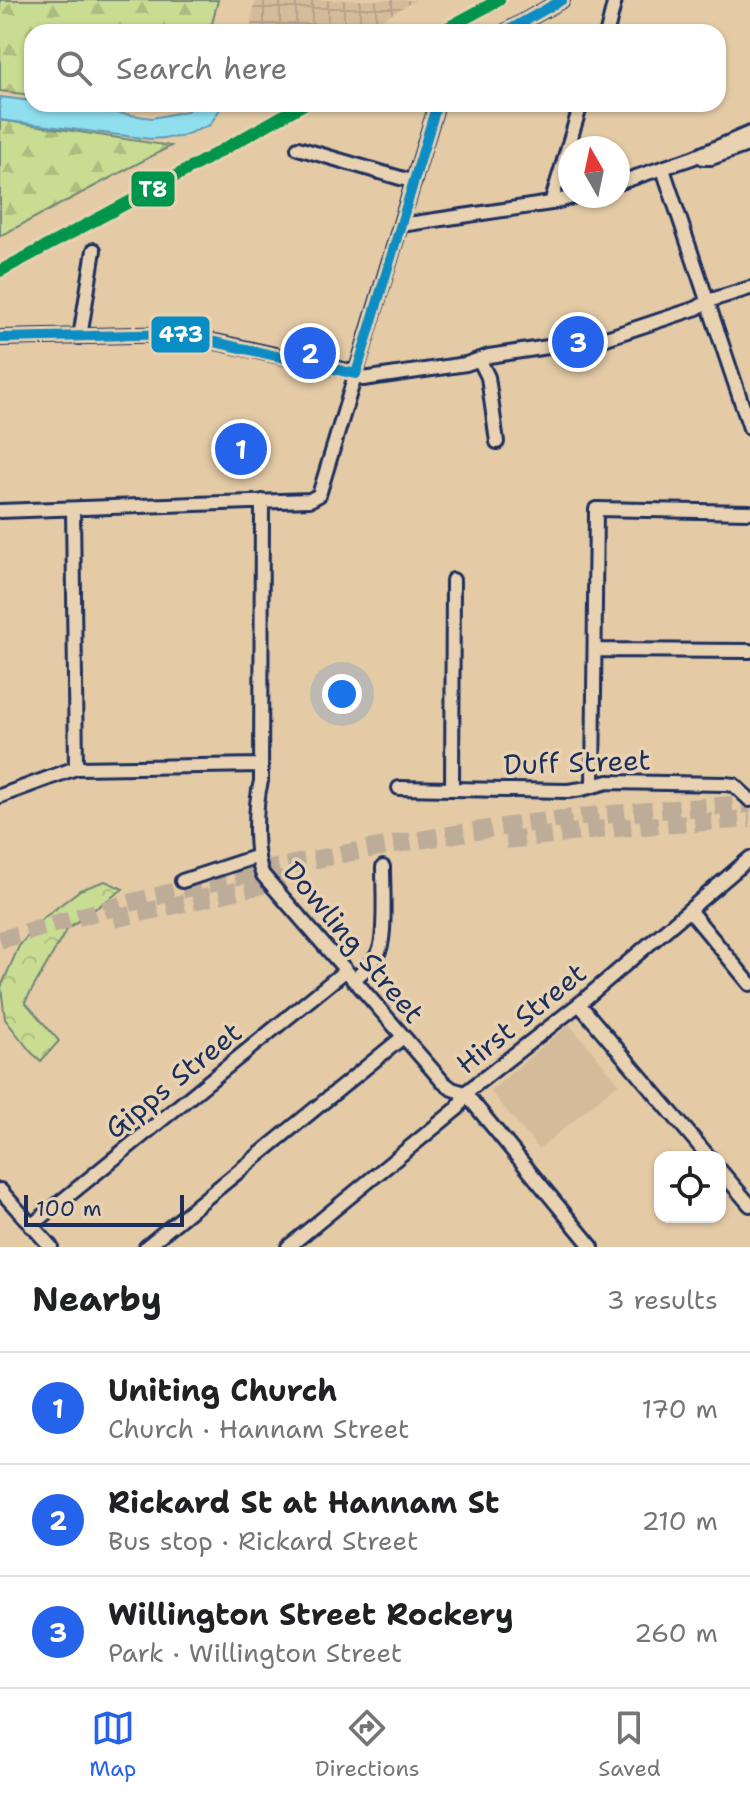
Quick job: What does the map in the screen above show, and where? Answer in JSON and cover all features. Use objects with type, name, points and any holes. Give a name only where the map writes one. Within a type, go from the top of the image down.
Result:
[{"type":"street","points":[[519,24],[562,0]]},
{"type":"street","points":[[609,24],[615,0]]},
{"type":"street","points":[[0,511],[310,500],[319,495],[435,112]]},
{"type":"street","points":[[551,203],[579,112]]},
{"type":"street","points":[[630,179],[692,158],[750,133]]},
{"type":"street","points":[[692,158],[711,158],[750,144]]},
{"type":"street","points":[[298,148],[414,182]]},
{"type":"street","points":[[663,169],[750,428]]},
{"type":"street","points":[[401,225],[558,201]]},
{"type":"street","points":[[80,337],[94,250]]},
{"type":"street","points":[[591,343],[750,288]]},
{"type":"street","points":[[0,340],[179,334],[353,372],[363,379],[466,364],[489,356],[548,347]]},
{"type":"street","points":[[479,359],[488,377],[497,442]]},
{"type":"street","name":"Dowling Street","points":[[262,501],[261,765],[257,835],[263,875],[443,1082],[465,1093],[592,1247]]},
{"type":"street","points":[[73,509],[76,768]]},
{"type":"street","points":[[593,785],[596,509],[750,512]]},
{"type":"street","points":[[452,789],[453,580]]},
{"type":"street","points":[[595,650],[750,651]]},
{"type":"street","points":[[0,796],[76,768],[261,765]]},
{"type":"street","name":"Duff Street","points":[[399,788],[568,791],[608,782],[725,784],[734,785],[750,800]]},
{"type":"street","points":[[182,881],[258,856]]},
{"type":"street","name":"Hirst Street","points":[[288,1247],[458,1108],[465,1093],[579,1004],[750,858]]},
{"type":"street","name":"Gipps Street","points":[[31,1226],[349,975],[370,965],[380,951],[382,938],[383,867]]},
{"type":"street","points":[[689,910],[750,984]]},
{"type":"street","points":[[579,1004],[704,1151]]},
{"type":"street","points":[[146,1247],[403,1037]]},
{"type":"street","points":[[726,1177],[750,1205]]},
{"type":"street","points":[[0,1190],[51,1247]]},
{"type":"shaded area","points":[[257,0],[416,0],[373,24],[251,24]]},
{"type":"shaded area","points":[[569,1024],[619,1083],[539,1149],[490,1091]]},
{"type":"green space","points":[[0,0],[218,0],[212,24],[24,24],[24,94],[0,91]]},
{"type":"green space","points":[[0,120],[171,146],[0,236]]},
{"type":"green space","points":[[105,881],[123,889],[67,929],[25,1002],[59,1041],[41,1061],[5,1019],[1,987],[19,946],[41,920],[80,890]]},
{"type":"water","points":[[0,97],[24,100],[24,112],[110,112],[152,118],[182,112],[218,112],[210,125],[180,137],[150,139],[0,120]]},
{"type":"tunnel","points":[[0,940],[208,883],[421,840],[563,819],[750,804]]},
{"type":"tunnel","points":[[506,840],[616,828],[750,819]]},
{"type":"tunnel","points":[[114,919],[284,880]]},
{"type":"transit line","name":"T8","points":[[455,24],[499,0]]},
{"type":"transit line","name":"473","points":[[519,24],[562,0]]},
{"type":"transit line","name":"T8","points":[[0,271],[290,112]]},
{"type":"transit line","name":"473","points":[[356,374],[435,112]]},
{"type":"transit line","name":"473","points":[[1,338],[179,334],[356,374]]},
{"type":"place","name":"Willington Street Rockery","points":[[578,342]]},
{"type":"place","name":"Rickard St at Hannam St","points":[[310,353]]},
{"type":"place","name":"Uniting Church","points":[[241,449]]}]
